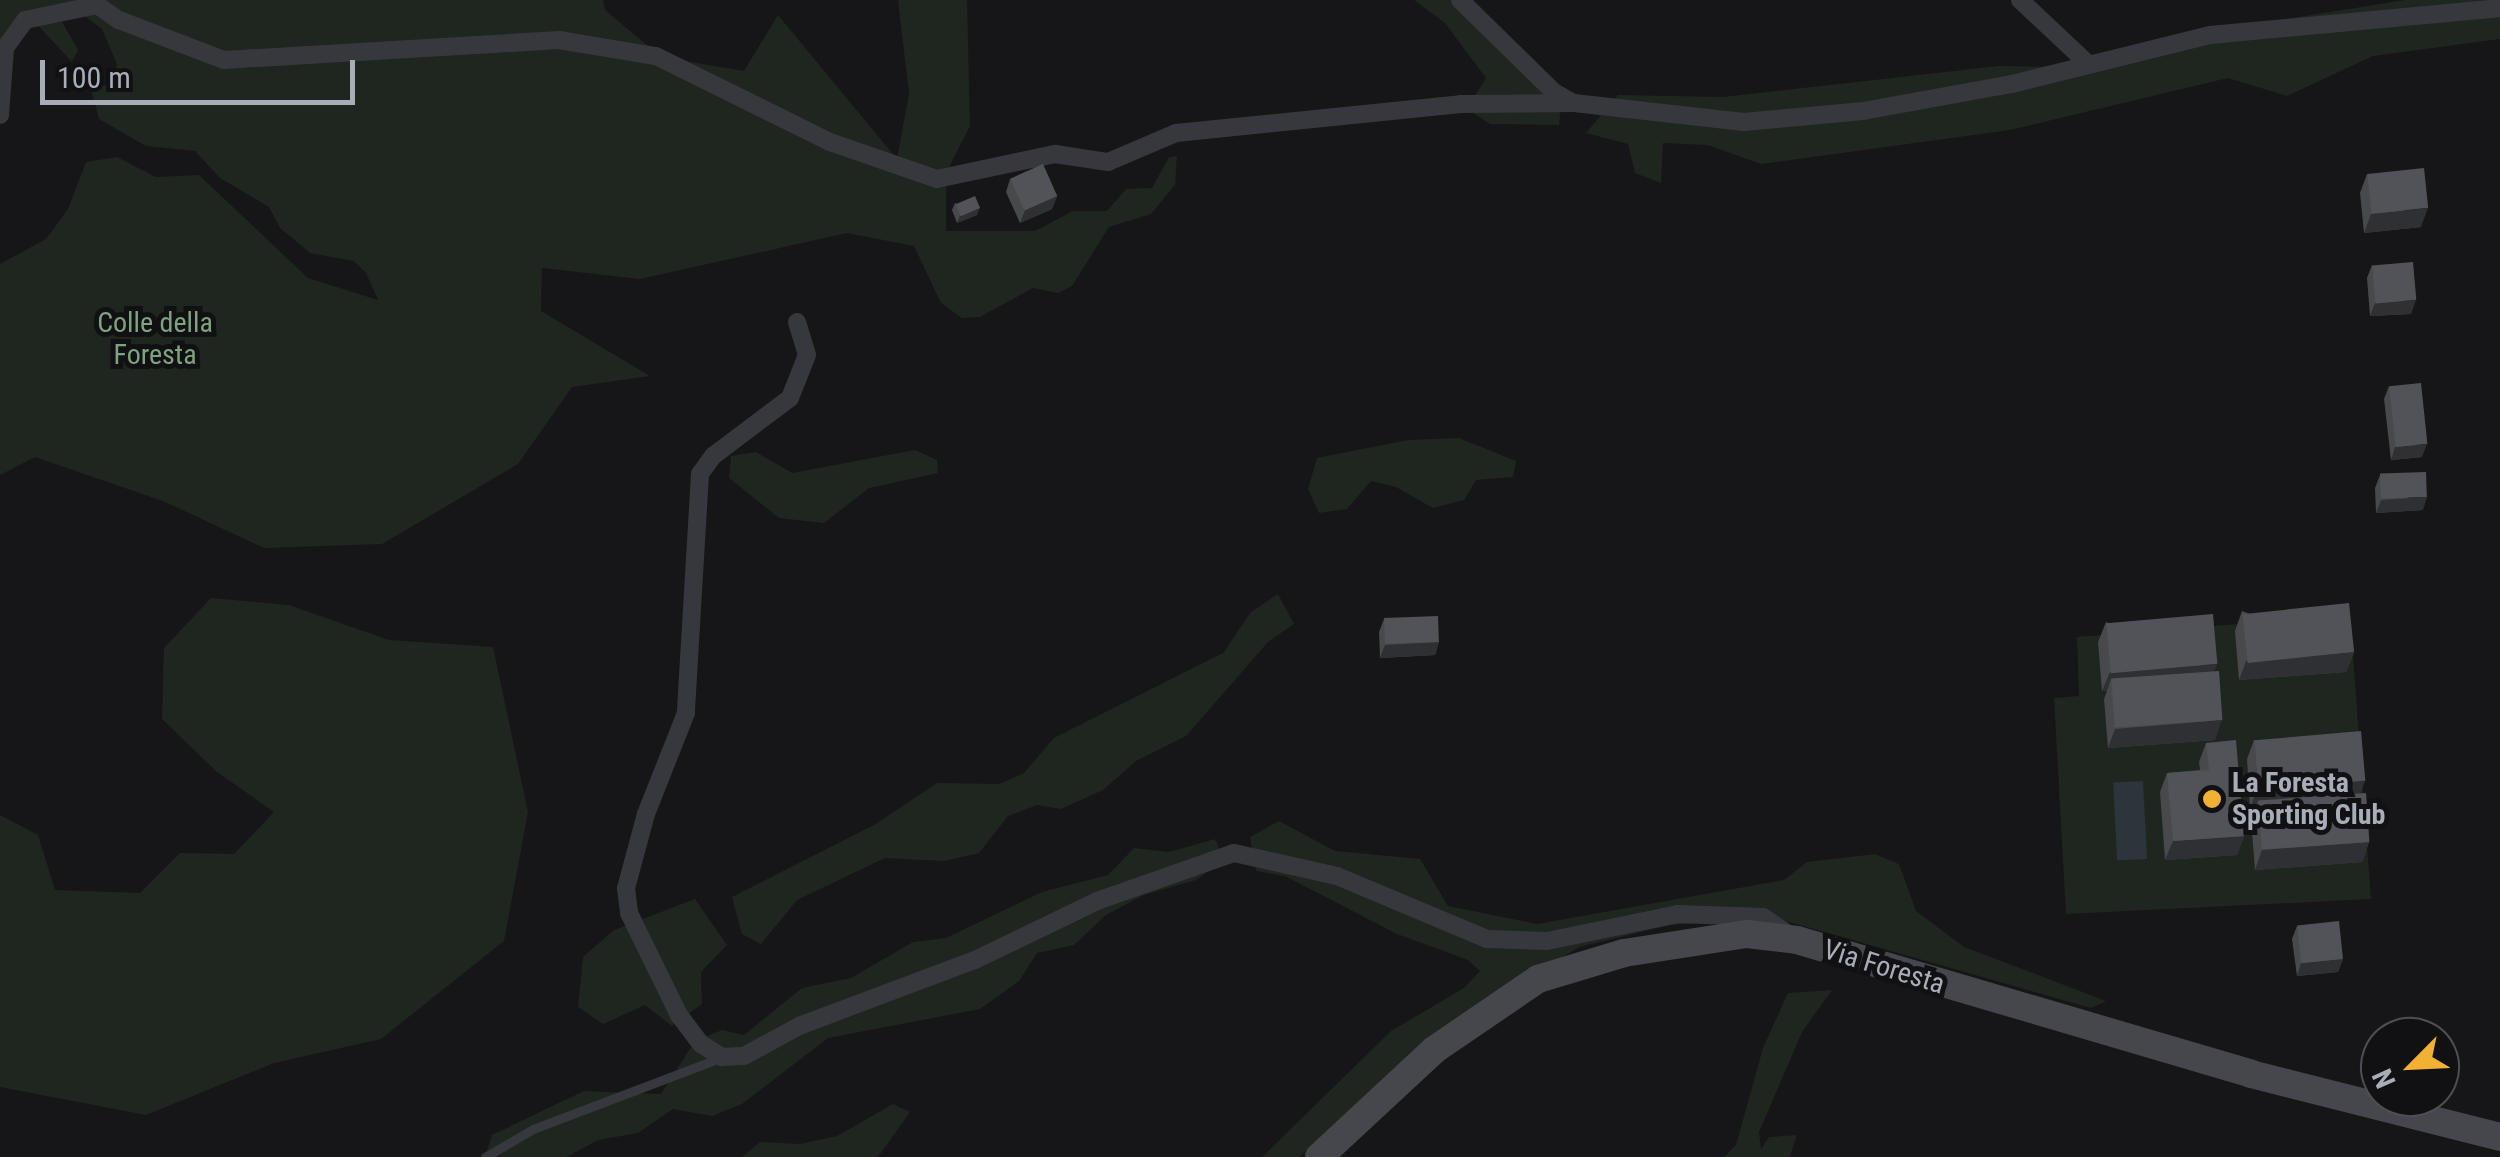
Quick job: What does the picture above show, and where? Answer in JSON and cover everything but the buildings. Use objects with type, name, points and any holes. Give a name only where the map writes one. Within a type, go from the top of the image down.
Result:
[{"type":"main road","name":"Via Foresta","points":[[1319,1157],[1434,1050],[1538,979],[1704,938],[1746,934],[1797,940],[2251,1074],[2500,1137]]},
{"type":"street","points":[[1460,0],[1554,92],[1574,103]]},
{"type":"street","points":[[2020,0],[2086,62]]},
{"type":"street","points":[[0,115],[5,48],[25,20],[94,2],[119,20],[224,60],[559,40],[656,56],[830,142],[937,179],[1055,154],[1108,162],[1176,133],[1461,104],[1574,103],[1744,122],[1882,108],[2012,84],[2086,62],[2210,34],[2500,8]]},
{"type":"street","points":[[797,322],[806,355],[790,398],[713,456],[700,474],[686,713],[635,846],[626,888],[629,913],[680,1014],[702,1044],[722,1057],[744,1056],[799,1026],[975,960],[1097,901],[1234,853],[1338,876],[1487,940],[1547,941],[1678,914],[1726,913],[1763,917],[1797,940]]},
{"type":"lane","points":[[485,1157],[533,1129],[722,1057]]},
{"type":"green space","name":"Colle della Foresta","points":[[0,0],[603,0],[605,10],[661,57],[744,71],[778,15],[897,159],[909,94],[898,0],[967,0],[970,126],[946,173],[946,231],[1035,231],[1073,211],[1107,211],[1126,189],[1152,188],[1169,157],[1177,156],[1175,185],[1151,214],[1109,227],[1072,286],[1058,293],[1033,288],[980,317],[962,318],[941,303],[914,246],[847,233],[640,279],[542,268],[541,311],[650,376],[572,387],[518,464],[382,544],[264,548],[163,501],[35,457],[0,475],[0,264],[46,239],[68,209],[86,162],[117,157],[156,177],[199,175],[308,278],[378,300],[366,273],[354,261],[310,253],[280,228],[269,207],[220,178],[195,151],[146,146],[99,119],[90,86],[112,85],[117,64],[102,29],[79,12],[61,20],[78,50],[72,62],[31,18],[0,47]]},
{"type":"green space","points":[[1414,0],[1473,0],[1562,94],[1559,125],[1490,124],[1467,109],[1486,78],[1445,23]]},
{"type":"green space","points":[[2405,0],[2500,0],[2500,39],[2373,56],[2287,96],[2228,78],[2010,130],[1761,164],[1708,145],[1663,143],[1661,183],[1635,173],[1628,144],[1586,133],[1618,95],[1723,97],[1999,66],[2061,67],[2223,29]]},
{"type":"green space","points":[[1459,438],[1516,461],[1513,477],[1476,480],[1464,500],[1433,508],[1396,487],[1371,481],[1347,509],[1319,513],[1308,489],[1317,458],[1408,440]]},
{"type":"green space","points":[[915,450],[937,460],[938,473],[869,488],[824,523],[779,518],[729,478],[731,456],[756,452],[792,473]]},
{"type":"green space","points":[[1278,594],[1294,624],[1268,642],[1186,736],[1136,761],[1103,790],[1061,809],[1037,805],[1008,816],[979,853],[944,861],[885,858],[797,900],[761,944],[742,934],[732,897],[874,825],[937,783],[999,784],[1024,773],[1054,738],[1223,653],[1251,612]]},
{"type":"green space","points":[[211,598],[289,605],[389,640],[493,647],[528,812],[504,941],[381,1039],[274,1063],[146,1115],[0,1087],[0,815],[38,835],[55,890],[140,893],[180,853],[234,854],[274,812],[217,772],[162,719],[164,648]]},
{"type":"green space","name":"La Foresta Sporting Club","points":[[2350,615],[2371,899],[2066,914],[2054,698],[2079,696],[2077,637]]},
{"type":"green space","points":[[1279,821],[1335,851],[1420,859],[1448,906],[1537,924],[1784,880],[1807,862],[1875,854],[1899,864],[1916,911],[1964,947],[2106,1001],[2091,1008],[1775,918],[1670,925],[1579,947],[1422,1042],[1299,1157],[1262,1157],[1391,1031],[1464,988],[1480,971],[1468,960],[1397,934],[1285,876],[1256,871],[1250,837]]},
{"type":"green space","points":[[1215,839],[1224,860],[1196,880],[1144,895],[1106,915],[1074,945],[1037,953],[1019,981],[980,1009],[828,1038],[742,1104],[712,1116],[673,1109],[638,1133],[598,1140],[567,1157],[485,1157],[492,1135],[584,1091],[661,1094],[695,1041],[722,1030],[744,1035],[802,988],[851,978],[913,942],[946,938],[1042,892],[1108,875],[1134,848],[1169,852]]},
{"type":"green space","points":[[695,899],[727,945],[701,972],[702,1004],[672,1026],[645,1005],[603,1024],[578,1007],[583,957],[614,930]]},
{"type":"green space","points":[[1832,990],[1802,1032],[1759,1132],[1761,1149],[1769,1137],[1797,1135],[1790,1157],[1724,1157],[1736,1145],[1763,1048],[1788,993]]},
{"type":"green space","points":[[893,1104],[910,1112],[878,1157],[742,1157],[760,1142],[800,1144],[837,1136]]},
{"type":"shaded area","points":[[2143,781],[2147,859],[2117,860],[2113,783]]},
{"type":"place","name":"La Foresta Sporting Club","points":[[2212,799]]}]
